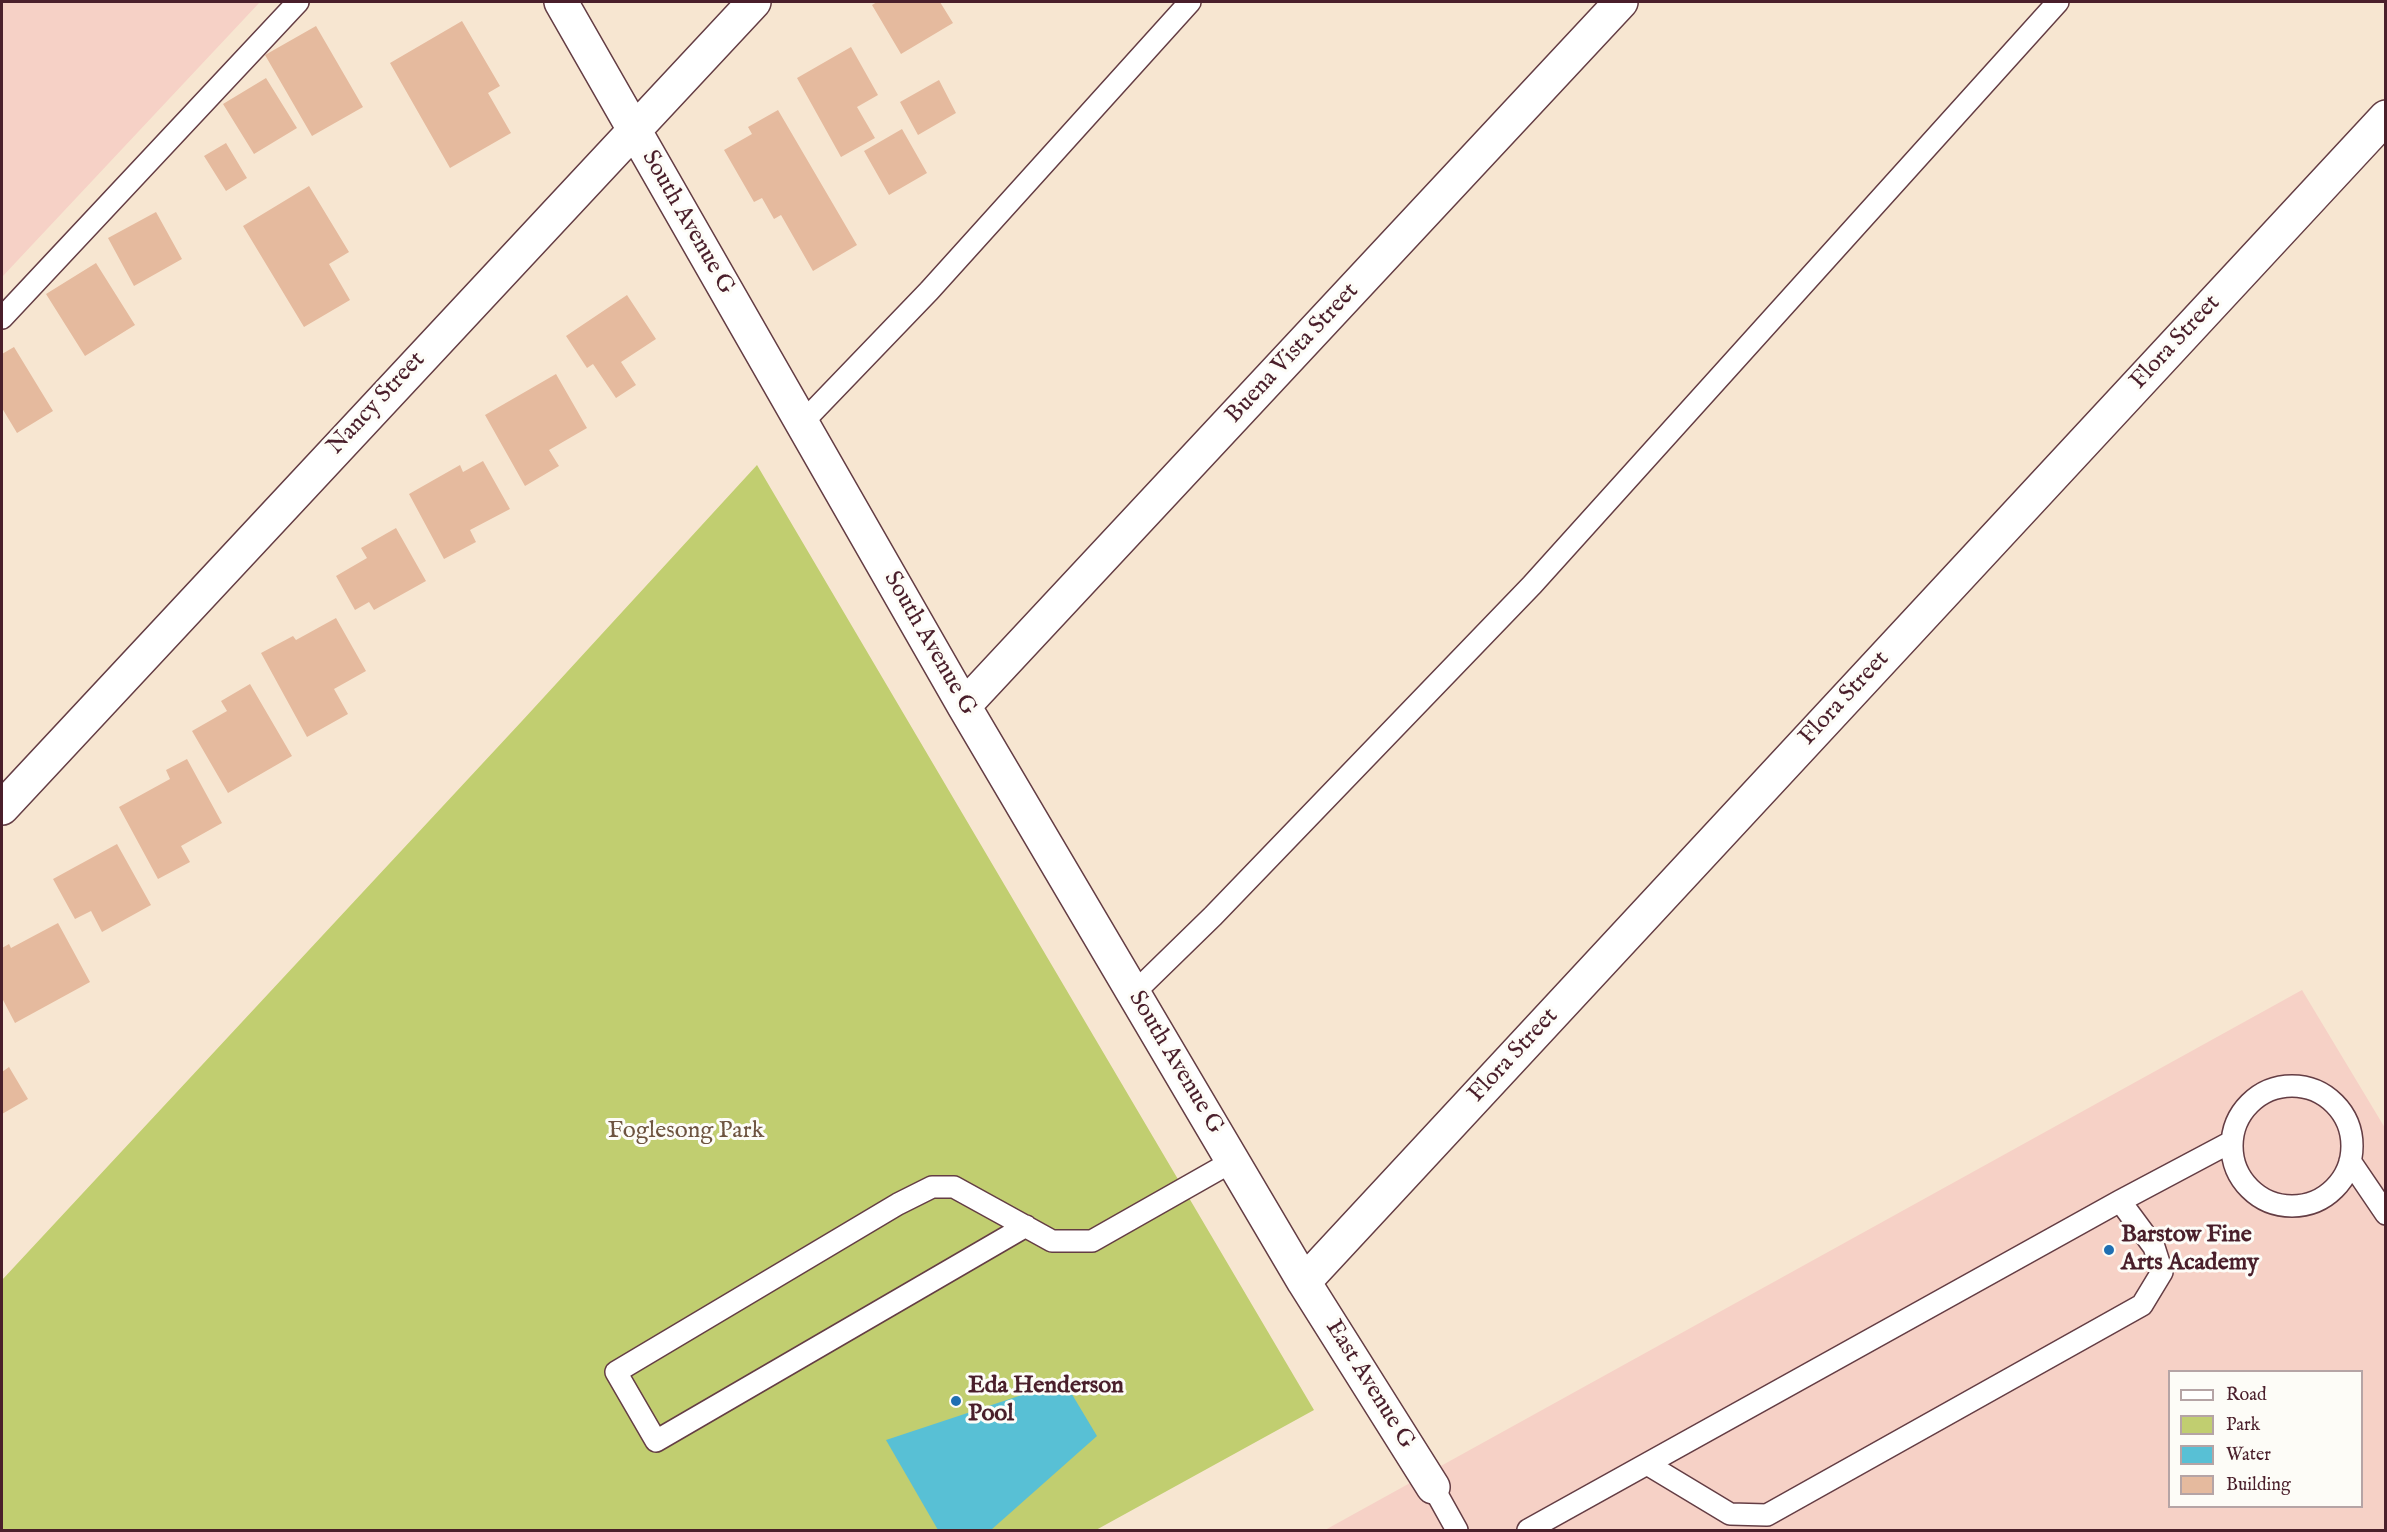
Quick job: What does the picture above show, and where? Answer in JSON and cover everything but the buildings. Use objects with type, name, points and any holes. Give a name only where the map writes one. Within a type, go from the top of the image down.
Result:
[{"type":"street","name":"South Avenue G","points":[[561,2],[964,706],[1304,1282]]},
{"type":"street","name":"Nancy Street","points":[[2,807],[754,2]]},
{"type":"street","name":"Buena Vista Street","points":[[964,706],[1622,2]]},
{"type":"street","name":"Flora Street","points":[[1304,1282],[2385,117]]},
{"type":"street","name":"East Avenue G","points":[[1304,1282],[1433,1487]]},
{"type":"lane","points":[[2,318],[298,2]]},
{"type":"lane","points":[[802,423],[929,291],[1190,2]]},
{"type":"lane","points":[[1134,993],[1213,916],[1532,585],[2058,2]]},
{"type":"lane","points":[[2282,1086],[2302,1086],[2321,1092],[2337,1105],[2348,1122],[2353,1141],[2350,1161],[2342,1179],[2328,1194],[2312,1203],[2292,1206],[2272,1203],[2255,1194],[2242,1179],[2234,1162],[2231,1142],[2236,1122],[2247,1106],[2263,1093],[2282,1086]]},
{"type":"lane","points":[[1528,1530],[2120,1201],[2231,1142]]},
{"type":"lane","points":[[1026,1226],[657,1441],[616,1372],[898,1204],[932,1187],[954,1187],[1026,1226],[1052,1241],[1092,1241],[1233,1161]]},
{"type":"lane","points":[[2350,1161],[2385,1214]]},
{"type":"lane","points":[[1647,1464],[1730,1514],[1767,1515],[2142,1305],[2162,1272],[2154,1247],[2120,1201]]},
{"type":"lane","points":[[1433,1487],[1457,1530]]},
{"type":"shaded area","points":[[2,2],[260,2],[2,277]]},
{"type":"shaded area","name":"Barstow Fine Arts Academy","points":[[2302,990],[2385,1128],[2385,1530],[1325,1530]]},
{"type":"green space","name":"Foglesong Park","points":[[757,465],[1314,1410],[1096,1530],[2,1530],[2,1280]]},
{"type":"water","points":[[1064,1381],[1097,1436],[991,1530],[938,1530],[886,1440]]},
{"type":"place","name":"Barstow Fine Arts Academy","points":[[2109,1250]]},
{"type":"place","name":"Eda Henderson Pool","points":[[956,1401]]}]
